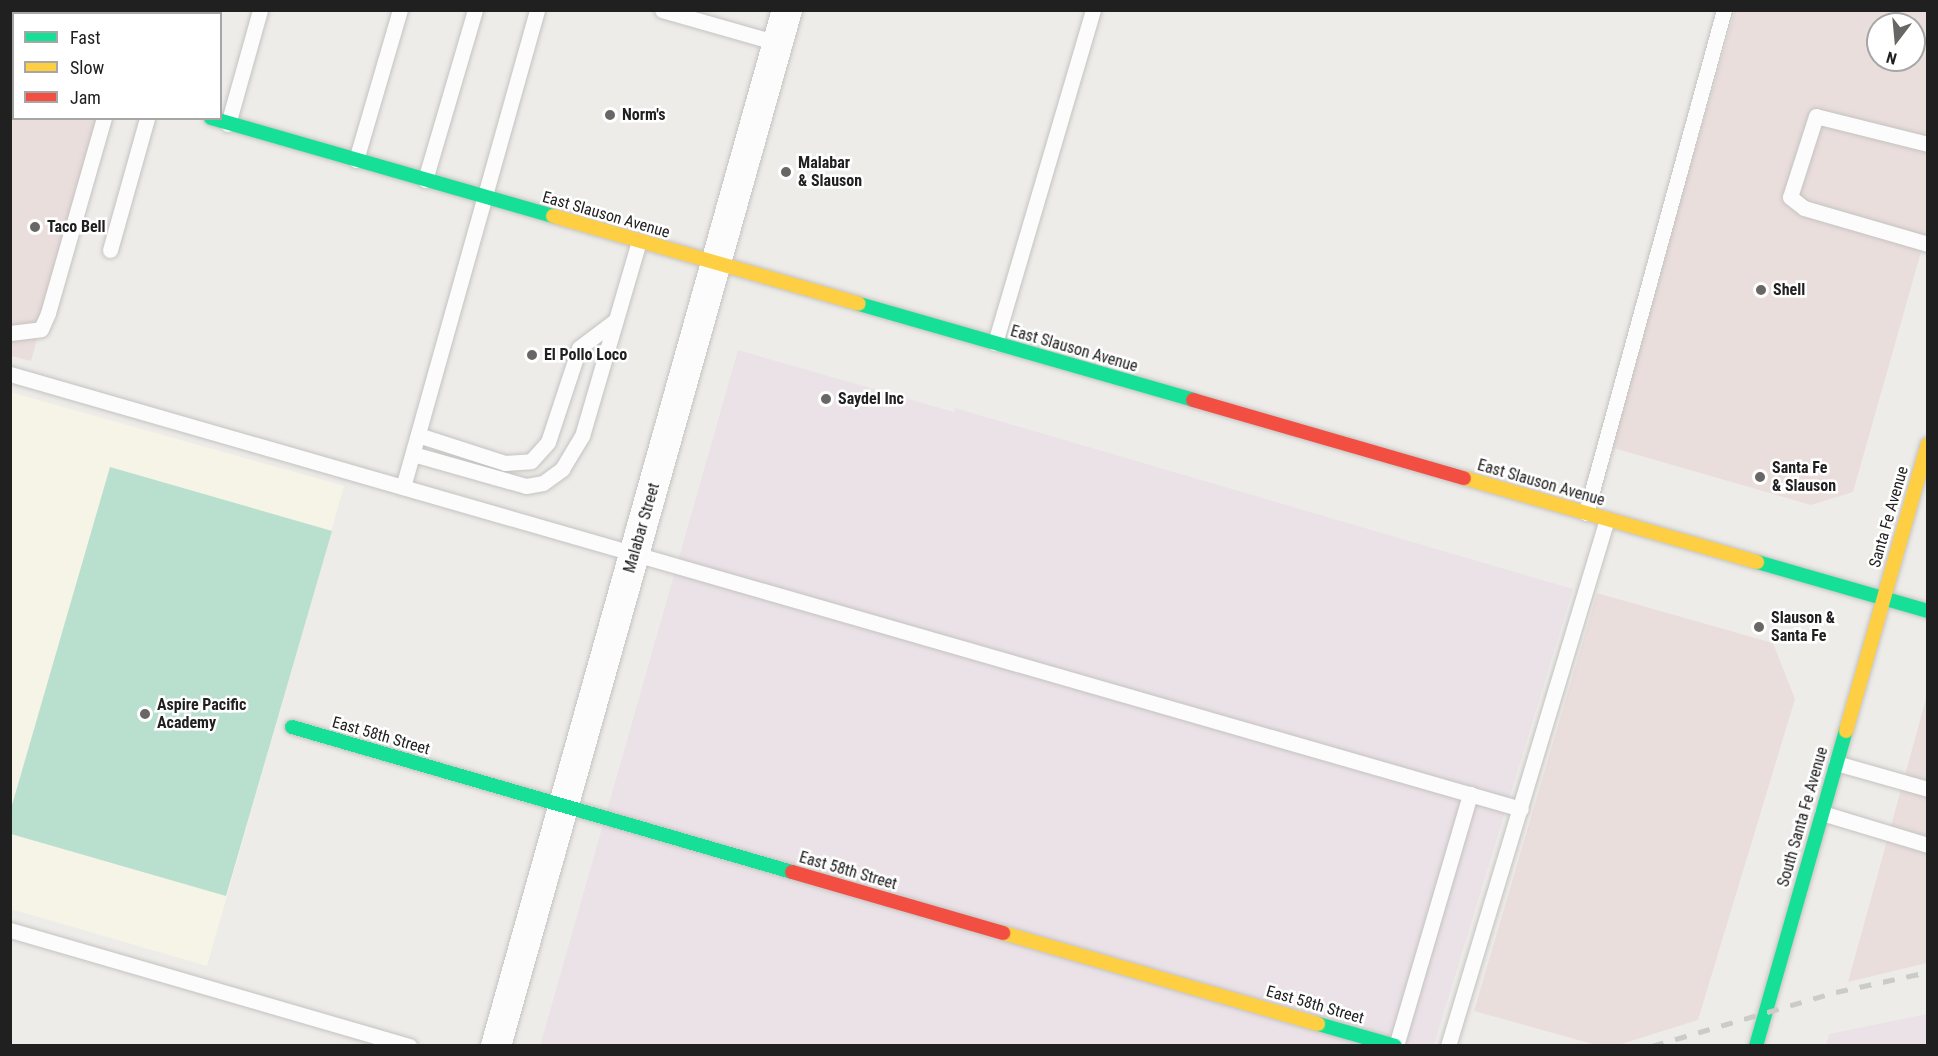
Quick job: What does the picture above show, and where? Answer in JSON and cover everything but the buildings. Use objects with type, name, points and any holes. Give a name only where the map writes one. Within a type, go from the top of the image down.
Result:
[{"type":"main road","name":"East Slauson Avenue","points":[[217,120],[1928,611]]},
{"type":"main road","name":"Santa Fe Avenue","points":[[1883,598],[1924,470],[1928,444]]},
{"type":"main road","name":"South Santa Fe Avenue","points":[[1756,1046],[1883,598]]},
{"type":"main road","name":"East 58th Street","points":[[292,727],[1396,1046]]},
{"type":"street","name":"Malabar Street","points":[[496,1046],[718,265],[787,10]]},
{"type":"lane","points":[[228,124],[260,10]]},
{"type":"lane","points":[[356,160],[400,10]]},
{"type":"lane","points":[[425,180],[475,10]]},
{"type":"lane","points":[[403,487],[487,198],[537,10]]},
{"type":"lane","points":[[662,10],[778,43]]},
{"type":"lane","points":[[995,343],[1093,10]]},
{"type":"lane","points":[[1586,513],[1724,10]]},
{"type":"lane","points":[[1928,144],[1815,116],[1790,197],[1804,208],[1928,244]]},
{"type":"lane","points":[[10,333],[41,329],[48,313],[103,120]]},
{"type":"lane","points":[[110,250],[146,120]]},
{"type":"lane","points":[[413,454],[526,486],[543,483],[568,461],[582,436],[639,241]]},
{"type":"lane","points":[[418,435],[505,463],[531,462],[548,442],[579,348],[616,321]]},
{"type":"lane","points":[[10,374],[1521,809]]},
{"type":"lane","points":[[1448,1046],[1607,519]]},
{"type":"lane","points":[[1836,763],[1928,789]]},
{"type":"lane","points":[[1396,1046],[1470,794]]},
{"type":"lane","points":[[1821,813],[1928,845]]},
{"type":"lane","points":[[10,930],[410,1046]]},
{"type":"shaded area","points":[[10,11],[129,11],[12,12],[12,120],[99,120],[31,361],[11,356]]},
{"type":"shaded area","points":[[1735,11],[1927,11],[1927,231],[1853,492],[1811,505],[1610,447]]},
{"type":"shaded area","points":[[738,350],[954,412],[955,408],[1573,589],[1434,1045],[540,1046]]},
{"type":"shaded area","name":"Aspire Pacific Academy","points":[[10,392],[344,486],[207,966],[11,909]]},
{"type":"shaded area","points":[[1597,593],[1773,643],[1795,699],[1698,1020],[1615,1046],[1596,1045],[1474,1011]]},
{"type":"shaded area","points":[[1927,695],[1927,963],[1848,982]]},
{"type":"shaded area","points":[[1927,1014],[1927,1045],[1826,1045],[1829,1034]]},
{"type":"green space","name":"Aspire Pacific Academy","points":[[110,467],[332,531],[226,896],[11,834],[10,812]]},
{"type":"railway","points":[[1652,1046],[1836,992],[1928,972]]},
{"type":"traffic: fast","points":[[218,120],[553,216]]},
{"type":"traffic: fast","points":[[859,304],[1193,400]]},
{"type":"traffic: fast","points":[[1757,562],[1928,611]]},
{"type":"traffic: fast","points":[[292,727],[792,872]]},
{"type":"traffic: fast","points":[[1756,1046],[1846,731]]},
{"type":"traffic: fast","points":[[1318,1024],[1395,1046]]},
{"type":"traffic: slow","points":[[553,216],[859,304]]},
{"type":"traffic: slow","points":[[1846,731],[1928,444]]},
{"type":"traffic: slow","points":[[1464,478],[1757,562]]},
{"type":"traffic: slow","points":[[1003,933],[1318,1024]]},
{"type":"traffic: jam","points":[[1193,400],[1464,478]]},
{"type":"traffic: jam","points":[[792,872],[1003,933]]},
{"type":"place","name":"Norm's","points":[[610,115]]},
{"type":"place","name":"Malabar & Slauson","points":[[786,172]]},
{"type":"place","name":"Taco Bell","points":[[35,227]]},
{"type":"place","name":"Shell","points":[[1761,290]]},
{"type":"place","name":"El Pollo Loco","points":[[532,355]]},
{"type":"place","name":"Saydel Inc","points":[[826,399]]},
{"type":"place","name":"Santa Fe & Slauson","points":[[1760,477]]},
{"type":"place","name":"Slauson & Santa Fe","points":[[1759,627]]},
{"type":"place","name":"Aspire Pacific Academy","points":[[145,714]]}]
